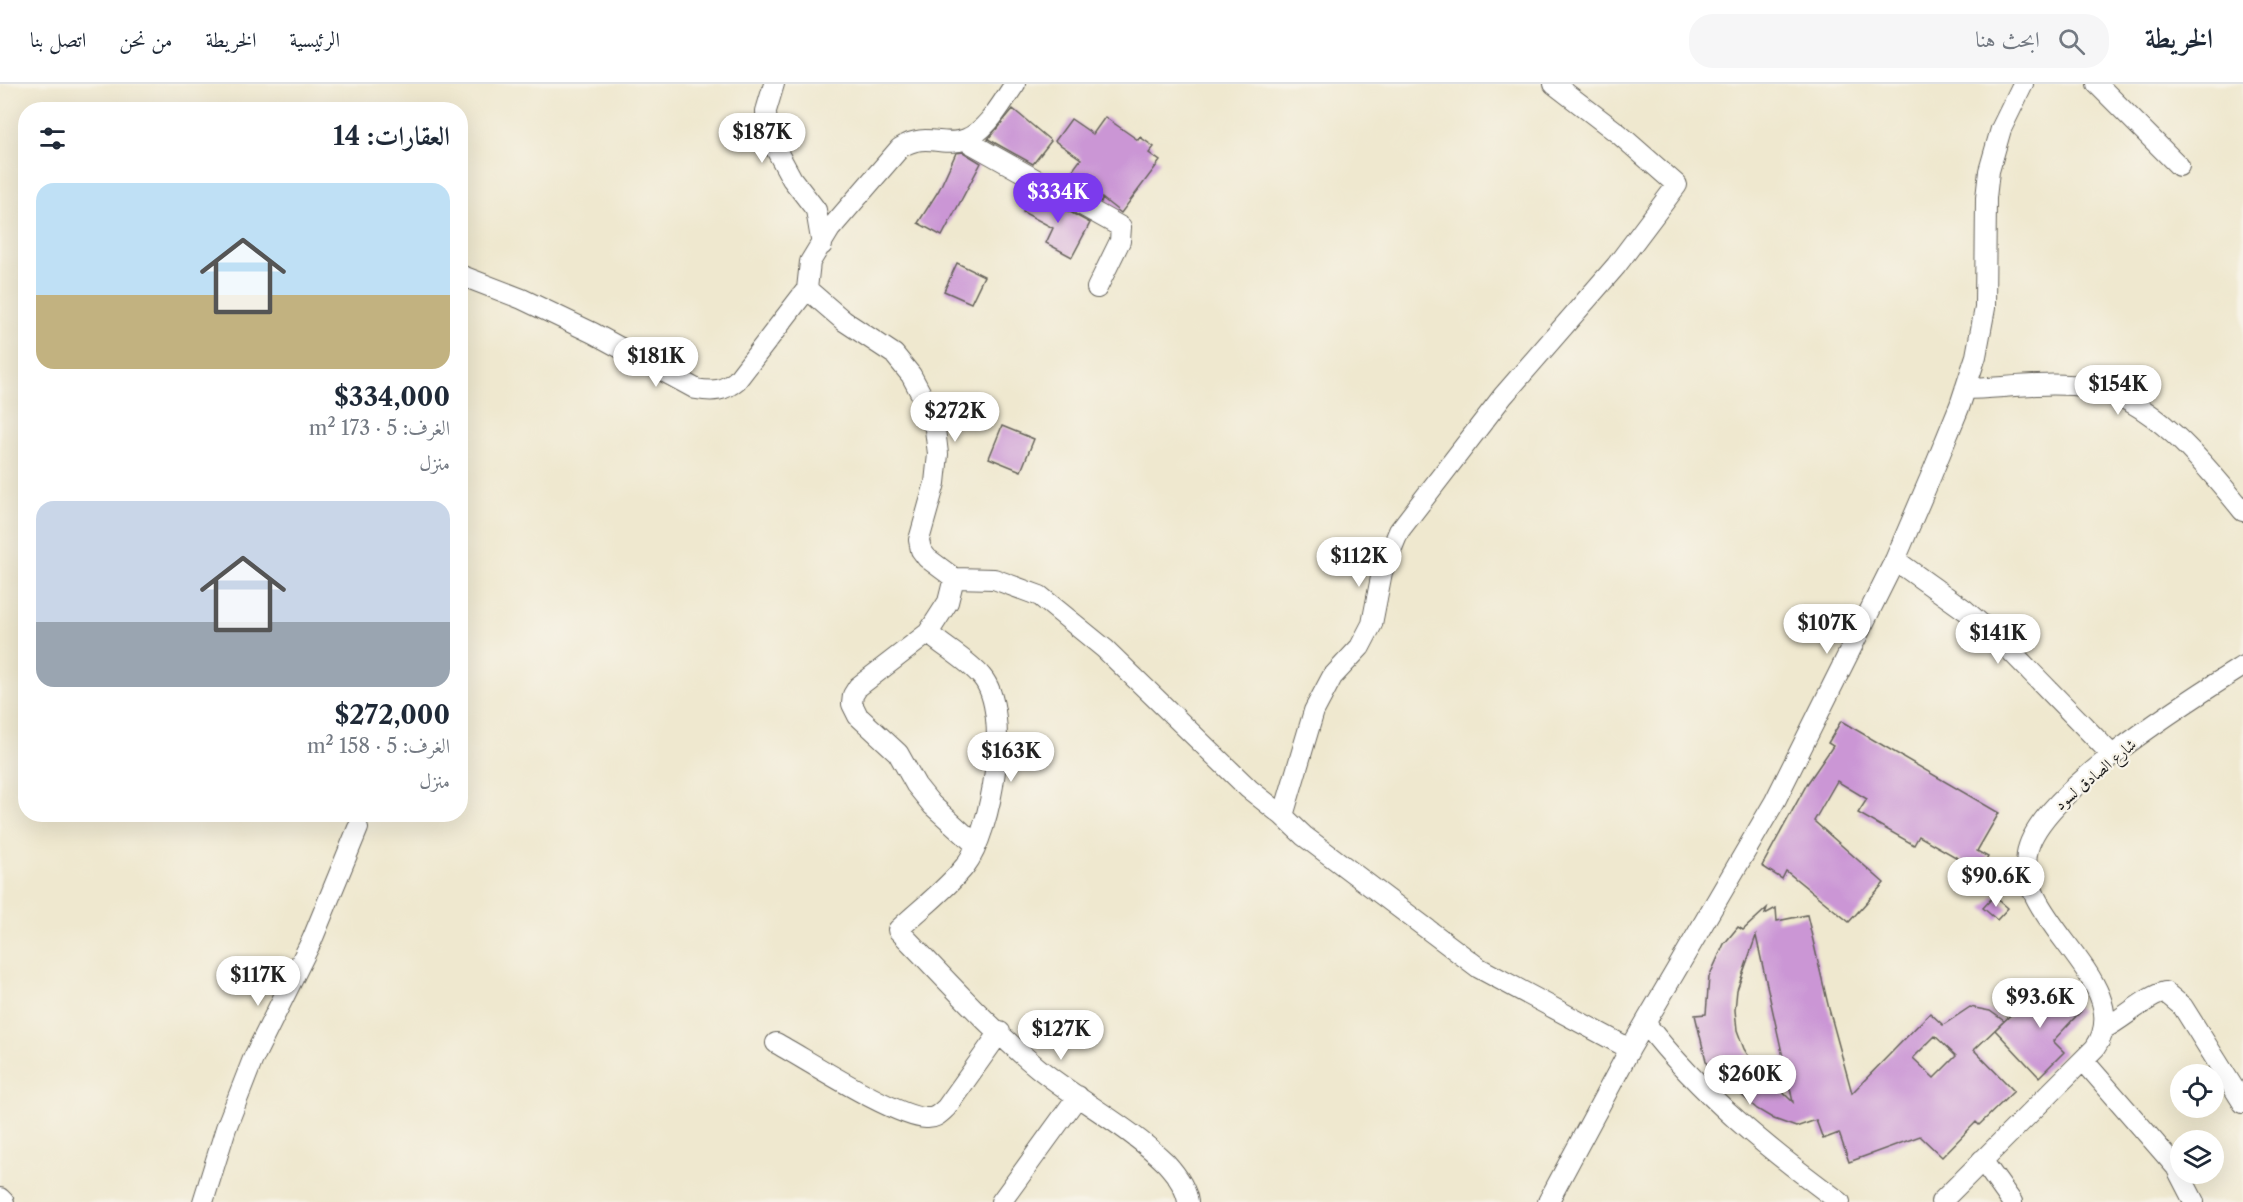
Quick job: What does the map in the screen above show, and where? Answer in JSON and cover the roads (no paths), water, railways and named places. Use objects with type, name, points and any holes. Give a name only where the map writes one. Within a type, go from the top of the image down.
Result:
[{"type":"street","points":[[774,84],[766,111],[767,133],[792,179],[816,210],[822,245]]},
{"type":"street","points":[[965,140],[981,130],[1016,84]]},
{"type":"street","points":[[1282,816],[1314,711],[1332,677],[1360,647],[1372,624],[1382,572],[1399,531],[1488,414],[1616,266],[1677,185],[1619,134],[1554,84]]},
{"type":"street","points":[[1548,1202],[1630,1049],[1775,801],[1895,560],[1965,389],[1976,356],[1985,308],[1986,198],[1989,171],[2001,129],[2023,84]]},
{"type":"street","points":[[2097,84],[2180,166]]},
{"type":"street","points":[[468,278],[522,299],[593,333],[696,389],[713,392],[727,388],[738,380],[807,289],[810,262],[830,229],[900,148],[911,140],[965,140],[1121,227],[1120,241],[1097,288]]},
{"type":"street","points":[[807,289],[844,321],[894,354],[911,375],[927,405],[935,429],[938,454],[935,483],[919,540],[921,550],[927,558],[954,578],[1003,582],[1040,596],[1049,602],[1105,649],[1249,789],[1304,836],[1479,968],[1630,1049]]},
{"type":"street","points":[[1965,389],[2089,387],[2128,399],[2150,412],[2201,462],[2243,511]]},
{"type":"street","points":[[1895,560],[1965,610],[2001,641],[2113,756]]},
{"type":"street","points":[[954,578],[948,602],[928,633],[858,687],[853,695],[852,704],[858,716],[898,753],[916,785],[932,805],[976,845]]},
{"type":"street","points":[[928,633],[983,678],[994,707],[997,728],[995,758],[986,819],[966,865],[898,930],[964,1001],[1038,1068],[1140,1139],[1168,1165],[1187,1191],[1188,1202]]},
{"type":"street","name":"شارع الصادق لسود","points":[[2105,1028],[2097,989],[2044,911],[2035,893],[2027,869],[2028,850],[2046,815],[2113,756],[2177,708],[2243,666]]},
{"type":"street","points":[[203,1202],[226,1128],[254,1059],[312,940],[358,828]]},
{"type":"street","points":[[1941,1202],[2083,1060],[2103,1038],[2105,1028],[2127,1016],[2156,994],[2165,992],[2183,1007],[2243,1103]]},
{"type":"street","points":[[1646,1024],[1700,1087],[1763,1143],[1840,1202]]},
{"type":"street","points":[[776,1043],[896,1110],[925,1118],[936,1117],[946,1108],[999,1032]]},
{"type":"street","points":[[2083,1060],[2176,1167],[2194,1202]]},
{"type":"street","points":[[1001,1202],[1078,1096]]},
{"type":"street","points":[[1982,1161],[2012,1202]]},
{"type":"street","points":[[0,1198],[4,1202]]}]
